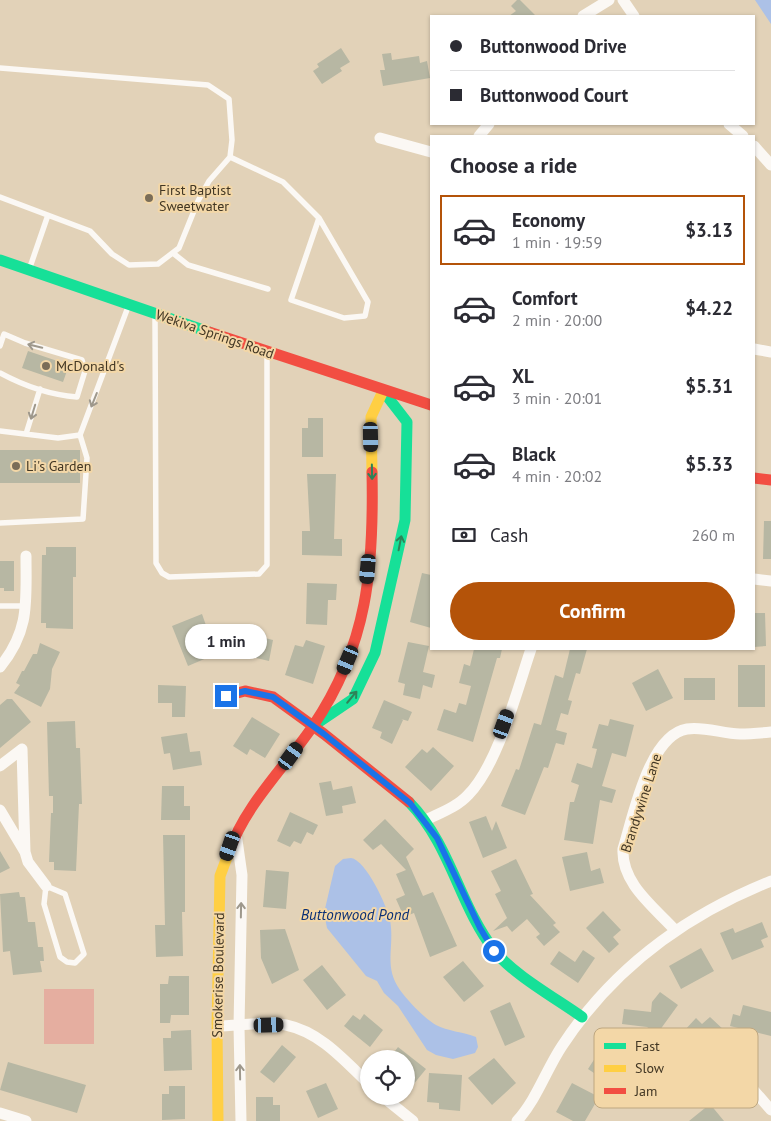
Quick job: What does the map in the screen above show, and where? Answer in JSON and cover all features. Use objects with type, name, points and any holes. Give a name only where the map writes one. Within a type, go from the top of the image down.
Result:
[{"type":"street","points":[[585,15],[610,0]]},
{"type":"street","points":[[622,0],[633,15]]},
{"type":"street","points":[[480,135],[488,125]]},
{"type":"street","points":[[731,125],[742,135]]},
{"type":"street","points":[[380,138],[430,152]]},
{"type":"street","points":[[755,147],[771,165]]},
{"type":"street","name":"Wekiva Springs Road","points":[[0,260],[267,352],[430,405]]},
{"type":"street","points":[[755,349],[771,352]]},
{"type":"street","name":"Smokerise Boulevard","points":[[218,1121],[216,1026],[220,876],[236,831],[313,726],[335,690],[355,645],[365,606],[373,514],[371,417],[384,391],[407,422],[404,520],[382,626],[375,653],[353,698],[313,726]]},
{"type":"street","points":[[755,478],[771,480]]},
{"type":"street","points":[[1,661],[14,648],[22,628],[26,606],[26,556]]},
{"type":"street","points":[[755,579],[771,581]]},
{"type":"street","points":[[361,621],[382,626]]},
{"type":"street","points":[[426,820],[454,806],[467,796],[480,781],[491,762],[531,650]]},
{"type":"street","points":[[226,696],[245,691],[273,697],[324,734],[410,803],[426,820],[437,838],[480,928],[494,951],[511,967],[582,1017]]},
{"type":"street","name":"Brandywine Lane","points":[[675,930],[634,885],[625,872],[622,860],[623,849],[644,784],[659,748],[675,732],[688,728],[740,734],[771,732]]},
{"type":"street","points":[[0,766],[22,750],[25,852]]},
{"type":"street","points":[[0,810],[25,852],[28,862],[46,886]]},
{"type":"street","name":"Smokerise Boulevard","points":[[236,831],[242,875],[239,1026],[241,1121]]},
{"type":"street","points":[[517,1121],[532,1102],[561,1047],[582,1017],[618,975],[675,930],[719,903],[771,881]]},
{"type":"street","points":[[216,1026],[284,1024],[302,1030],[319,1038],[360,1076]]},
{"type":"street","points":[[758,1096],[771,1110]]},
{"type":"street","points":[[393,1105],[413,1121]]},
{"type":"street","points":[[0,1113],[26,1121]]},
{"type":"lane","points":[[0,68],[208,85],[229,99],[232,140],[230,157],[209,181],[198,201],[179,248],[158,264],[130,265],[112,254],[90,231],[66,220],[0,197]]},
{"type":"lane","points":[[230,157],[283,182],[319,218],[368,302],[365,316],[344,318],[291,300],[319,218]]},
{"type":"lane","points":[[29,270],[48,215]]},
{"type":"lane","points":[[173,252],[188,265],[268,290]]},
{"type":"lane","points":[[0,523],[83,519],[87,458],[80,435],[129,305]]},
{"type":"lane","points":[[155,314],[156,563],[162,573],[169,577],[259,574],[267,565],[267,352]]},
{"type":"lane","points":[[0,346],[4,334],[25,343],[82,360],[85,372],[77,397],[59,396],[14,381],[0,374]]},
{"type":"lane","points":[[26,434],[40,389]]},
{"type":"lane","points":[[0,431],[58,438],[80,435]]},
{"type":"lane","points":[[0,606],[26,606]]},
{"type":"lane","points":[[46,886],[65,894],[84,954],[75,963],[67,962],[60,957],[44,904],[46,886]]},
{"type":"shaded area","points":[[44,989],[94,989],[94,1044],[44,1044]]},
{"type":"water","points":[[755,0],[771,0],[771,24]]},
{"type":"water","name":"Buttonwood Pond","points":[[351,858],[357,861],[369,875],[388,913],[391,930],[390,956],[392,973],[400,990],[416,1009],[436,1025],[476,1037],[478,1047],[475,1053],[453,1059],[436,1055],[427,1050],[398,1006],[384,993],[377,981],[366,976],[327,928],[324,913],[335,866],[343,859]]},
{"type":"building","points":[[517,0],[520,0],[535,15],[510,15],[516,11],[511,6]]},
{"type":"building","points":[[341,48],[350,62],[340,68],[342,71],[322,84],[313,71],[319,67],[317,64]]},
{"type":"building","points":[[391,53],[392,60],[419,56],[420,63],[427,61],[430,78],[383,86],[380,70],[385,70],[382,54]]},
{"type":"building","name":"McDonald's","points":[[28,351],[69,365],[63,382],[22,368]]},
{"type":"building","points":[[308,418],[323,418],[323,457],[302,457],[302,428],[308,428]]},
{"type":"building","points":[[0,450],[80,450],[80,483],[0,483]]},
{"type":"building","points":[[307,474],[336,474],[334,539],[342,539],[342,556],[302,555],[302,531],[310,531]]},
{"type":"building","points":[[764,521],[771,521],[771,559],[763,559]]},
{"type":"building","points":[[46,547],[76,547],[76,577],[73,577],[73,629],[46,628],[46,623],[41,623],[42,555],[46,555]]},
{"type":"building","points":[[0,561],[14,561],[14,591],[4,591],[4,588],[0,588]]},
{"type":"building","points":[[422,573],[430,575],[430,628],[410,622]]},
{"type":"building","points":[[307,583],[337,584],[336,600],[328,600],[327,625],[306,624]]},
{"type":"building","points":[[755,613],[765,613],[766,646],[755,647]]},
{"type":"building","points":[[202,614],[216,654],[188,666],[172,626]]},
{"type":"building","points":[[241,628],[266,634],[265,638],[273,640],[269,661],[235,653]]},
{"type":"building","points":[[306,640],[325,646],[313,684],[285,675],[295,645],[303,647]]},
{"type":"building","points":[[408,642],[429,646],[423,672],[435,675],[432,688],[423,685],[420,699],[403,695],[405,684],[398,682]]},
{"type":"building","points":[[40,643],[60,652],[52,669],[50,689],[41,707],[14,693],[20,685],[16,683],[22,671],[24,671],[33,654],[37,654]]},
{"type":"building","points":[[474,650],[502,650],[500,658],[497,658],[473,742],[437,730],[444,709],[456,713],[459,703],[466,705],[471,686],[459,683],[464,664],[470,666]]},
{"type":"building","points":[[570,650],[587,650],[580,674],[576,673],[568,700],[572,701],[568,715],[561,713],[556,730],[567,733],[564,745],[556,743],[548,768],[544,767],[525,815],[501,806],[516,769],[519,770],[534,723],[541,725],[555,675],[563,678]]},
{"type":"building","points":[[738,665],[765,665],[765,707],[738,707]]},
{"type":"building","points":[[658,669],[673,698],[646,711],[632,683]]},
{"type":"building","points":[[684,678],[715,678],[715,700],[684,700]]},
{"type":"building","points":[[158,685],[186,686],[185,717],[172,717],[172,703],[158,703]]},
{"type":"building","points":[[7,699],[12,699],[31,722],[0,748],[0,705]]},
{"type":"building","points":[[384,700],[412,712],[408,721],[401,719],[403,720],[392,744],[380,738],[382,732],[372,728]]},
{"type":"building","points":[[252,717],[280,734],[265,758],[250,749],[247,755],[233,746]]},
{"type":"building","points":[[610,719],[634,725],[626,757],[612,753],[602,786],[616,790],[612,803],[600,800],[593,844],[564,840],[570,802],[574,802],[579,785],[571,782],[577,763],[592,768],[597,749],[592,748],[599,724],[608,726]]},
{"type":"building","points":[[75,721],[76,748],[80,748],[82,804],[79,804],[76,871],[54,870],[54,862],[49,862],[53,796],[49,796],[47,722]]},
{"type":"building","points":[[187,733],[190,752],[200,751],[202,765],[173,770],[170,753],[164,754],[161,737]]},
{"type":"building","points":[[433,747],[454,766],[431,791],[405,767],[422,749],[427,753]]},
{"type":"building","points":[[331,781],[333,790],[352,786],[356,803],[342,806],[343,813],[326,816],[319,783]]},
{"type":"building","points":[[162,786],[184,786],[184,806],[190,806],[190,820],[161,820]]},
{"type":"building","points":[[290,812],[318,825],[313,835],[307,832],[301,844],[294,841],[290,847],[277,841]]},
{"type":"building","points":[[486,816],[492,831],[496,821],[507,848],[483,858],[469,822]]},
{"type":"building","points":[[385,819],[414,849],[406,857],[423,896],[433,892],[457,946],[430,957],[414,913],[404,917],[396,899],[405,895],[396,874],[406,870],[381,844],[373,850],[363,840]]},
{"type":"building","points":[[163,835],[185,835],[185,912],[182,912],[183,956],[156,957],[155,925],[165,925]]},
{"type":"building","points":[[0,851],[10,868],[0,873]]},
{"type":"building","points":[[587,852],[591,871],[600,868],[604,883],[570,891],[562,857]]},
{"type":"building","points":[[516,859],[533,894],[530,895],[556,923],[553,925],[560,932],[544,946],[536,937],[540,934],[527,919],[512,932],[507,926],[493,931],[507,918],[495,894],[501,891],[491,871]]},
{"type":"building","points":[[266,870],[289,872],[286,909],[263,907]]},
{"type":"building","points":[[19,892],[20,897],[25,897],[28,922],[35,922],[38,947],[43,947],[44,961],[40,961],[42,972],[13,975],[10,951],[3,952],[0,894]]},
{"type":"building","points":[[603,911],[621,930],[613,937],[619,944],[609,953],[586,928]]},
{"type":"building","points":[[762,922],[768,937],[761,940],[764,947],[732,960],[720,933],[733,928],[735,933]]},
{"type":"building","points":[[285,929],[299,970],[272,984],[261,958],[260,930]]},
{"type":"building","points":[[701,948],[714,971],[681,989],[669,966]]},
{"type":"building","points":[[583,950],[595,958],[578,983],[550,964],[559,951],[575,962]]},
{"type":"building","points":[[463,961],[484,986],[464,1002],[443,977]]},
{"type":"building","points":[[322,965],[346,995],[327,1010],[303,980]]},
{"type":"building","points":[[169,976],[189,976],[189,1015],[171,1015],[170,1023],[160,1023],[160,984],[168,984]]},
{"type":"building","points":[[660,992],[678,1005],[661,1028],[622,1024],[624,1009],[651,1012],[652,1002]]},
{"type":"building","points":[[510,1002],[525,1037],[505,1046],[490,1011]]},
{"type":"building","points":[[743,1005],[771,1012],[771,1036],[758,1033],[758,1028],[730,1026],[733,1014],[740,1016]]},
{"type":"building","points":[[364,1014],[383,1030],[370,1047],[344,1026],[353,1015],[360,1020]]},
{"type":"building","points":[[710,1017],[722,1028],[687,1028],[696,1018],[702,1024]]},
{"type":"building","points":[[191,1030],[192,1070],[164,1071],[163,1038],[171,1038],[171,1031]]},
{"type":"building","points":[[282,1045],[296,1057],[274,1083],[260,1072]]},
{"type":"building","points":[[494,1058],[516,1083],[492,1105],[468,1078]]},
{"type":"building","points":[[415,1060],[426,1069],[415,1083]]},
{"type":"building","points":[[594,1060],[594,1073],[588,1069]]},
{"type":"building","points":[[8,1062],[86,1085],[77,1113],[0,1090]]},
{"type":"building","points":[[429,1073],[462,1075],[460,1111],[439,1109],[439,1103],[427,1102]]},
{"type":"building","points":[[326,1083],[338,1109],[318,1118],[306,1091]]},
{"type":"building","points":[[572,1083],[594,1094],[594,1106],[585,1121],[573,1121],[556,1112]]},
{"type":"building","points":[[169,1086],[185,1086],[185,1119],[162,1120],[162,1094],[169,1094]]},
{"type":"building","points":[[256,1097],[273,1097],[273,1105],[280,1105],[280,1121],[256,1121]]},
{"type":"building","points":[[705,1108],[713,1108],[724,1121],[689,1121]]},
{"type":"traffic: fast","points":[[0,260],[209,332]]},
{"type":"traffic: fast","points":[[319,722],[353,699],[375,653],[405,520],[407,422],[383,391]]},
{"type":"traffic: fast","points":[[409,802],[435,837],[472,914],[494,950],[523,977],[582,1017]]},
{"type":"traffic: slow","points":[[372,472],[371,417],[383,391]]},
{"type":"traffic: slow","points":[[218,1121],[217,1026],[220,876],[229,852]]},
{"type":"traffic: jam","points":[[209,332],[430,405]]},
{"type":"traffic: jam","points":[[229,852],[236,835],[255,802],[313,726],[346,666],[364,605],[369,573],[372,472]]},
{"type":"traffic: jam","points":[[755,478],[771,480]]},
{"type":"traffic: jam","points":[[226,696],[245,691],[273,697],[324,734],[409,802]]},
{"type":"place","name":"First Baptist Sweetwater","points":[[149,198]]},
{"type":"place","name":"McDonald's","points":[[46,366]]},
{"type":"place","name":"Li's Garden","points":[[16,466]]},
{"type":"route","points":[[226,696],[245,691],[273,697],[324,734],[410,803],[426,820],[437,838],[480,928],[494,951]]}]
